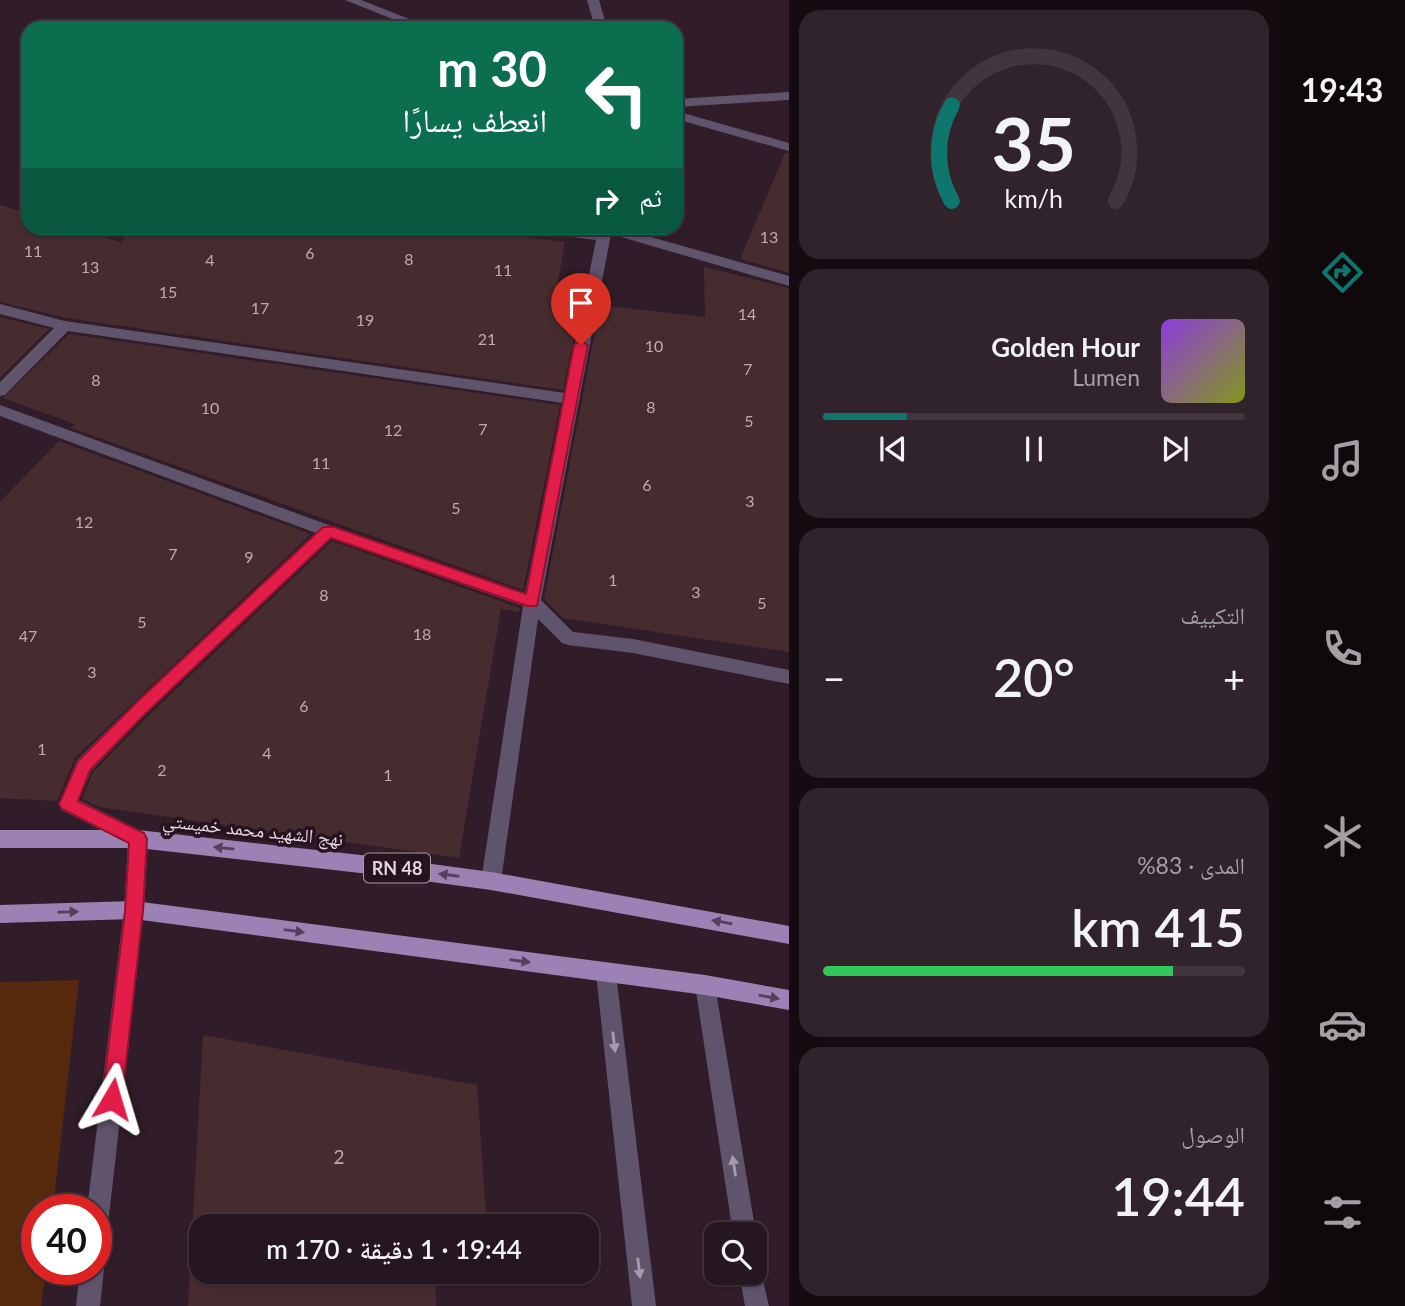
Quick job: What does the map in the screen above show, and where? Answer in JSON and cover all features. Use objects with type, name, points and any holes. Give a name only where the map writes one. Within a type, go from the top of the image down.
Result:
[{"type":"main road","name":"نهج الشهيد محمد خميستي","points":[[0,839],[138,839],[491,881],[789,935]]},
{"type":"main road","points":[[0,914],[134,911],[705,985],[789,1000]]},
{"type":"street","points":[[351,0],[407,21]]},
{"type":"street","points":[[593,0],[599,21]]},
{"type":"street","points":[[683,103],[789,96]]},
{"type":"street","points":[[683,117],[789,147]]},
{"type":"street","points":[[491,881],[532,602],[603,235]]},
{"type":"street","points":[[619,235],[789,281]]},
{"type":"street","points":[[0,309],[65,326],[570,400]]},
{"type":"street","points":[[0,391],[65,326]]},
{"type":"street","points":[[0,410],[328,531],[532,602],[568,638],[633,646],[789,677]]},
{"type":"street","points":[[101,1194],[134,911],[138,839],[68,804],[84,766],[142,707],[328,531]]},
{"type":"street","points":[[606,974],[644,1306]]},
{"type":"street","points":[[705,985],[743,1222]]},
{"type":"street","points":[[88,1306],[90,1285]]},
{"type":"street","points":[[753,1285],[757,1306]]},
{"type":"shaded area","points":[[79,980],[55,1194],[21,1194],[21,1285],[44,1285],[41,1306],[0,1306],[0,982]]},
{"type":"building","points":[[785,153],[789,153],[789,273],[740,259]]},
{"type":"building","points":[[0,205],[21,212],[21,235],[97,235],[121,242],[126,235],[510,235],[565,242],[555,300],[581,303],[563,390],[66,318],[0,302]]},
{"type":"building","points":[[704,267],[789,288],[789,652],[563,618],[544,599],[600,305],[705,317]]},
{"type":"building","points":[[0,317],[49,329],[0,378]]},
{"type":"building","points":[[69,334],[560,405],[523,590],[71,428],[75,424],[3,398]]},
{"type":"building","points":[[59,441],[311,534],[75,758],[57,801],[0,798],[0,502]]},
{"type":"building","points":[[332,541],[520,608],[519,612],[501,609],[459,858],[99,807],[82,799],[93,772]]},
{"type":"building","points":[[203,1035],[477,1085],[486,1214],[193,1214]]},
{"type":"building","points":[[189,1284],[435,1284],[436,1306],[188,1306]]},
{"type":"route","points":[[112,1099],[134,911],[138,839],[68,804],[84,766],[142,707],[328,531],[532,602],[581,345]]}]
